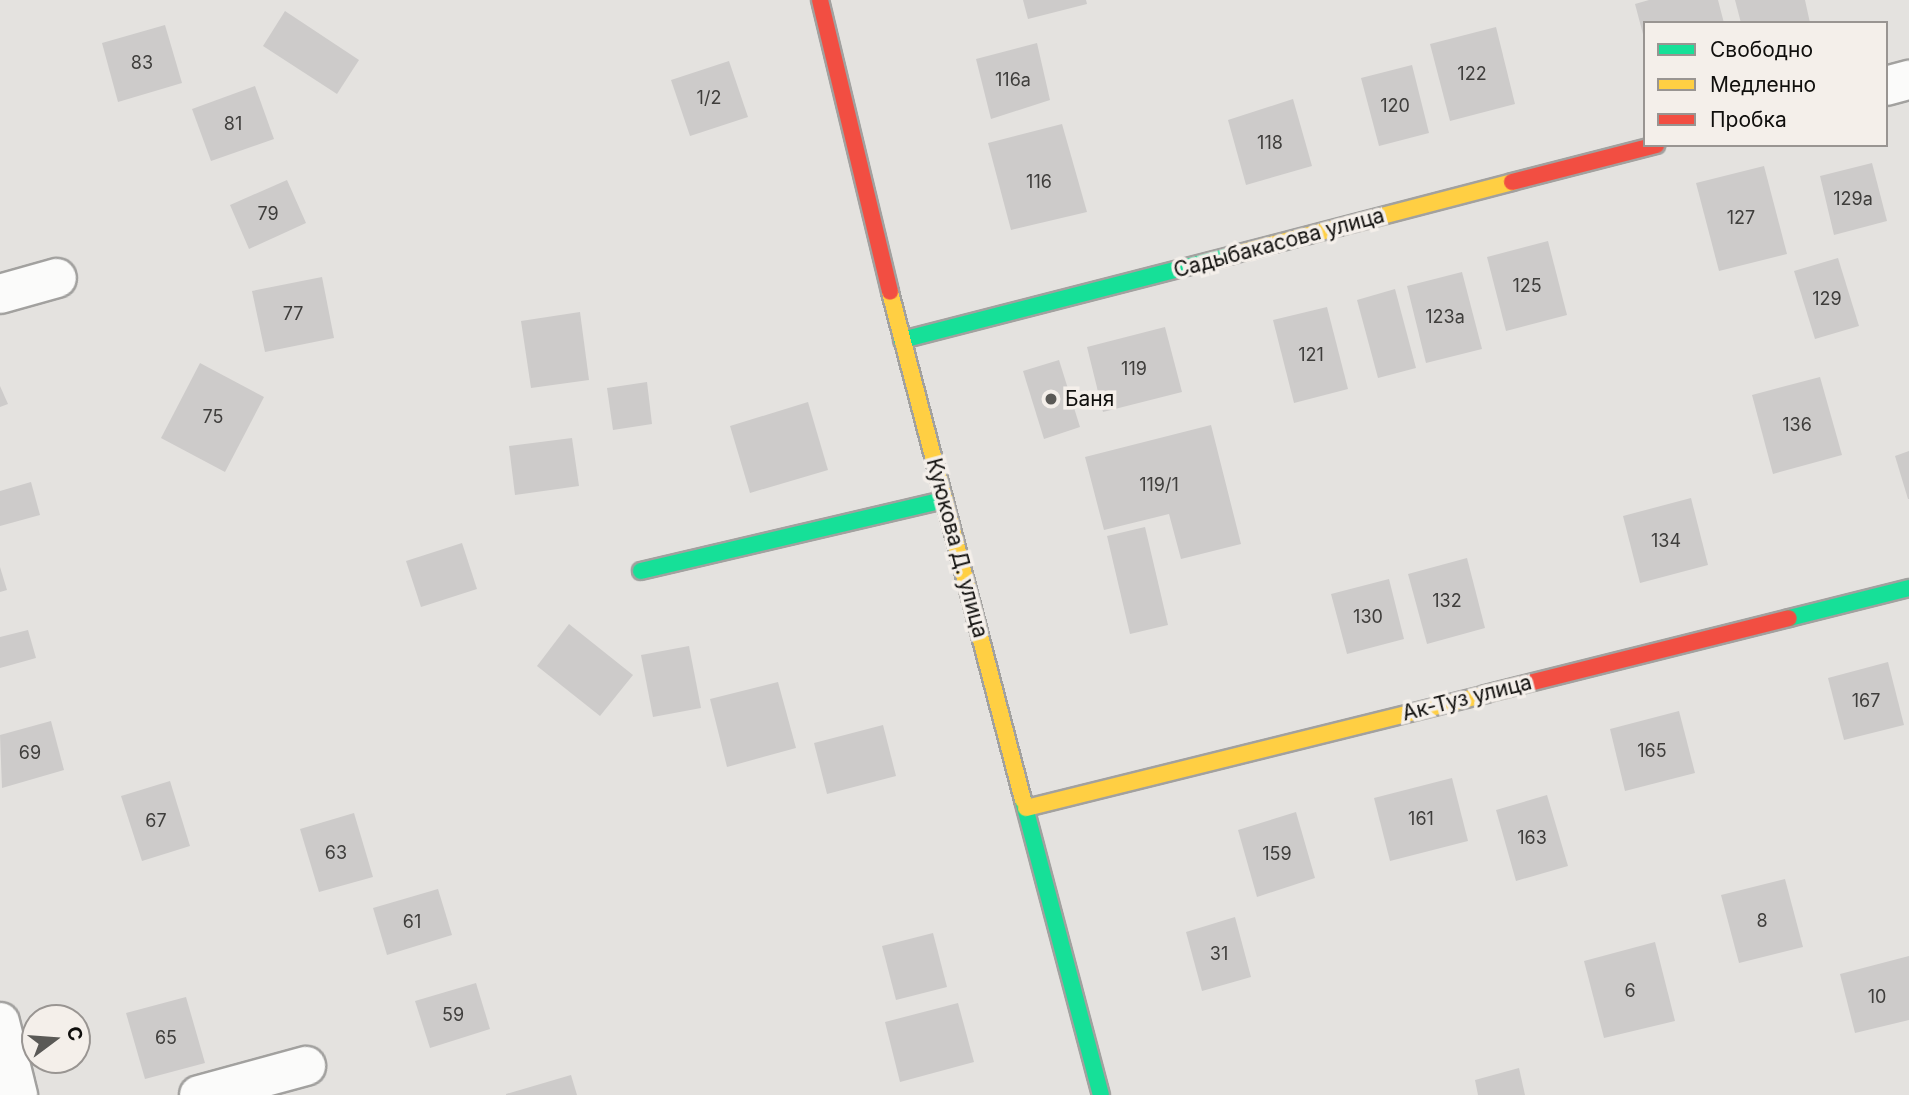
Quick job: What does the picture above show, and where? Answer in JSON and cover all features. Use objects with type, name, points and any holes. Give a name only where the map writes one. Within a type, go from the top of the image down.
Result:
[{"type":"street","name":"Куюкова Д. улица","points":[[820,0],[902,341],[1101,1095]]},
{"type":"street","points":[[1888,85],[1909,80]]},
{"type":"street","name":"Садыбакасова улица","points":[[902,341],[1648,147]]},
{"type":"street","points":[[0,294],[57,278]]},
{"type":"street","points":[[640,571],[943,500]]},
{"type":"street","name":"Ак-Туз улица","points":[[1026,808],[1909,588]]},
{"type":"street","points":[[0,1022],[18,1095]]},
{"type":"street","points":[[198,1095],[306,1066]]},
{"type":"building","points":[[1023,0],[1086,0],[1087,4],[1028,19]]},
{"type":"building","points":[[1649,0],[1718,0],[1723,21],[1643,21],[1643,34],[1635,4]]},
{"type":"building","points":[[1735,0],[1805,0],[1810,21],[1740,21]]},
{"type":"building","points":[[285,11],[359,60],[337,94],[263,46]]},
{"type":"building","points":[[165,25],[182,83],[118,102],[102,43]]},
{"type":"building","points":[[1496,27],[1515,104],[1450,121],[1430,44]]},
{"type":"building","points":[[1037,43],[1050,100],[991,119],[976,59]]},
{"type":"building","points":[[729,61],[748,117],[690,136],[671,80]]},
{"type":"building","points":[[1412,65],[1429,133],[1379,146],[1361,78]]},
{"type":"building","points":[[255,86],[274,139],[211,161],[192,109]]},
{"type":"building","points":[[1293,99],[1312,166],[1246,185],[1228,120]]},
{"type":"building","points":[[1062,124],[1087,212],[1011,230],[988,143]]},
{"type":"building","points":[[1872,163],[1887,221],[1834,235],[1820,176]]},
{"type":"building","points":[[1764,166],[1787,254],[1719,271],[1696,183]]},
{"type":"building","points":[[287,180],[306,223],[249,249],[230,205]]},
{"type":"building","points":[[1548,241],[1567,315],[1506,331],[1487,257]]},
{"type":"building","points":[[1838,258],[1859,326],[1815,339],[1794,271]]},
{"type":"building","points":[[1462,272],[1482,349],[1426,363],[1407,286]]},
{"type":"building","points":[[322,277],[334,338],[265,352],[252,291]]},
{"type":"building","points":[[1395,289],[1416,368],[1378,378],[1357,300]]},
{"type":"building","points":[[1327,307],[1348,389],[1294,403],[1273,320]]},
{"type":"building","points":[[580,312],[589,380],[531,388],[521,321]]},
{"type":"building","points":[[1165,327],[1182,392],[1103,412],[1087,347]]},
{"type":"building","name":"Баня","points":[[1059,360],[1080,427],[1044,439],[1023,371]]},
{"type":"building","points":[[200,363],[264,397],[225,472],[161,438]]},
{"type":"building","points":[[1820,377],[1842,455],[1773,474],[1752,395]]},
{"type":"building","points":[[647,382],[652,424],[613,430],[607,388]]},
{"type":"building","points":[[0,386],[8,404],[0,407]]},
{"type":"building","points":[[808,402],[828,470],[750,493],[730,426]]},
{"type":"building","points":[[1211,425],[1241,544],[1181,559],[1169,514],[1104,530],[1085,457]]},
{"type":"building","points":[[572,438],[579,486],[515,495],[509,446]]},
{"type":"building","points":[[1909,451],[1909,499],[1908,499],[1895,456]]},
{"type":"building","points":[[31,482],[40,515],[0,526],[0,491]]},
{"type":"building","points":[[1691,498],[1708,565],[1640,583],[1623,516]]},
{"type":"building","points":[[1145,527],[1168,625],[1130,634],[1107,536]]},
{"type":"building","points":[[462,543],[477,589],[421,607],[406,561]]},
{"type":"building","points":[[1467,558],[1485,628],[1427,644],[1408,574]]},
{"type":"building","points":[[0,567],[7,590],[0,592]]},
{"type":"building","points":[[1389,579],[1404,639],[1347,654],[1331,594]]},
{"type":"building","points":[[569,624],[633,675],[600,716],[537,666]]},
{"type":"building","points":[[28,630],[36,658],[0,668],[0,637]]},
{"type":"building","points":[[689,646],[701,708],[653,717],[641,655]]},
{"type":"building","points":[[1888,662],[1904,725],[1844,740],[1828,678]]},
{"type":"building","points":[[778,682],[796,748],[727,767],[710,699]]},
{"type":"building","points":[[1679,711],[1695,773],[1625,791],[1610,729]]},
{"type":"building","points":[[51,721],[64,770],[2,788],[0,735]]},
{"type":"building","points":[[883,725],[896,776],[827,794],[814,743]]},
{"type":"building","points":[[1452,778],[1468,841],[1390,861],[1374,798]]},
{"type":"building","points":[[170,781],[190,846],[142,861],[121,796]]},
{"type":"building","points":[[1547,795],[1568,866],[1516,881],[1496,810]]},
{"type":"building","points":[[1296,812],[1315,878],[1257,897],[1238,830]]},
{"type":"building","points":[[354,813],[373,877],[319,892],[300,829]]},
{"type":"building","points":[[1785,879],[1803,947],[1739,963],[1721,895]]},
{"type":"building","points":[[438,889],[452,935],[387,955],[373,908]]},
{"type":"building","points":[[1235,917],[1251,977],[1202,991],[1186,932]]},
{"type":"building","points":[[933,933],[947,987],[896,1000],[882,946]]},
{"type":"building","points":[[1655,942],[1675,1021],[1604,1038],[1584,961]]},
{"type":"building","points":[[1909,956],[1909,1020],[1855,1033],[1840,974]]},
{"type":"building","points":[[476,983],[490,1029],[430,1048],[415,1001]]},
{"type":"building","points":[[186,997],[205,1063],[145,1079],[126,1013]]},
{"type":"building","points":[[958,1003],[974,1062],[900,1082],[885,1022]]},
{"type":"building","points":[[1519,1068],[1525,1095],[1478,1095],[1475,1080]]},
{"type":"building","points":[[571,1075],[577,1095],[506,1095],[506,1094]]},
{"type":"traffic: fast","points":[[902,340],[1232,255]]},
{"type":"traffic: fast","points":[[641,571],[943,500]]},
{"type":"traffic: fast","points":[[1789,618],[1909,588]]},
{"type":"traffic: fast","points":[[1023,800],[1101,1095]]},
{"type":"traffic: slow","points":[[1232,255],[1512,182]]},
{"type":"traffic: slow","points":[[890,292],[1023,800]]},
{"type":"traffic: slow","points":[[1026,808],[1485,694]]},
{"type":"traffic: jam","points":[[820,0],[890,292]]},
{"type":"traffic: jam","points":[[1512,182],[1648,147]]},
{"type":"traffic: jam","points":[[1485,694],[1789,618]]},
{"type":"place","name":"Баня","points":[[1051,399]]}]
